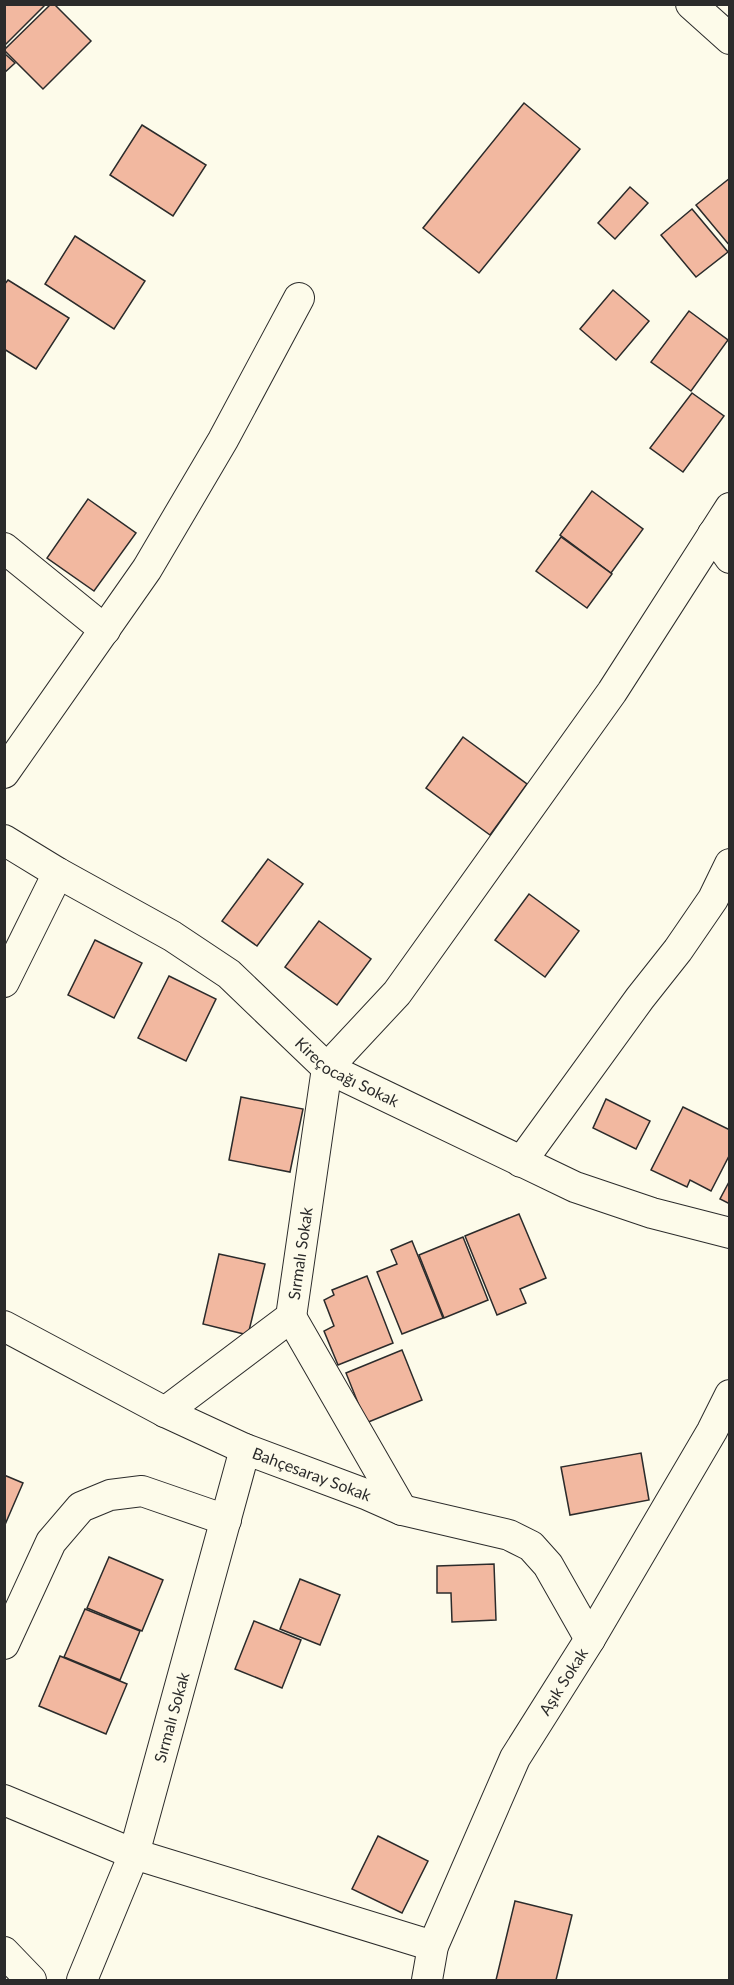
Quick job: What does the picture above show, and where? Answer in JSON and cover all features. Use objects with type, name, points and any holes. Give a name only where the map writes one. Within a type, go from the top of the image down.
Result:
[{"type":"street","points":[[691,4],[729,39]]},
{"type":"street","points":[[4,773],[147,569],[223,440],[299,298]]},
{"type":"street","points":[[327,1068],[398,993],[612,692],[721,546],[729,508]]},
{"type":"street","points":[[4,548],[105,630]]},
{"type":"street","name":"Kireçocağı Sokak","points":[[4,840],[58,873],[172,936],[230,974],[327,1068],[575,1187],[652,1213],[729,1233]]},
{"type":"street","points":[[520,1162],[678,950],[712,899],[729,864]]},
{"type":"street","points":[[4,982],[58,873]]},
{"type":"street","name":"Sırmalı Sokak","points":[[165,1412],[291,1317],[327,1068]]},
{"type":"street","points":[[291,1317],[402,1510]]},
{"type":"street","name":"Bahçesaray Sokak","points":[[4,1326],[165,1412],[245,1449],[369,1495],[402,1510],[509,1535],[531,1546],[548,1565],[590,1639]]},
{"type":"street","name":"Aşık Sokak","points":[[427,1980],[433,1946],[515,1758],[590,1639],[712,1431],[729,1395]]},
{"type":"street","name":"Sırmalı Sokak","points":[[82,1980],[134,1854],[245,1449]]},
{"type":"street","points":[[4,1644],[51,1542],[81,1507],[110,1494],[142,1491],[226,1520]]},
{"type":"street","points":[[4,1800],[134,1854],[433,1946]]},
{"type":"street","points":[[4,1952],[31,1980]]},
{"type":"building","points":[[4,4],[42,4],[44,6],[4,46]]},
{"type":"building","points":[[51,4],[54,4],[91,41],[43,89],[4,50]]},
{"type":"building","points":[[4,53],[15,63],[4,73]]},
{"type":"building","points":[[524,103],[580,149],[479,273],[423,228]]},
{"type":"building","points":[[142,125],[206,165],[173,216],[110,175]]},
{"type":"building","points":[[730,178],[730,246],[696,205]]},
{"type":"building","points":[[630,187],[648,203],[615,239],[598,223]]},
{"type":"building","points":[[692,209],[728,252],[696,277],[661,235]]},
{"type":"building","points":[[75,236],[145,281],[114,329],[45,284]]},
{"type":"building","points":[[8,280],[69,318],[36,369],[4,349],[4,285]]},
{"type":"building","points":[[613,290],[649,321],[616,360],[580,329]]},
{"type":"building","points":[[689,311],[728,340],[691,391],[651,362]]},
{"type":"building","points":[[692,393],[724,416],[683,472],[650,448]]},
{"type":"building","points":[[592,491],[643,529],[611,573],[560,535]]},
{"type":"building","points":[[88,499],[136,533],[94,591],[47,558]]},
{"type":"building","points":[[561,537],[612,574],[587,608],[536,571]]},
{"type":"building","points":[[463,737],[527,784],[490,835],[426,788]]},
{"type":"building","points":[[268,859],[303,884],[257,946],[222,921]]},
{"type":"building","points":[[529,894],[579,931],[545,977],[495,940]]},
{"type":"building","points":[[319,921],[371,959],[337,1005],[285,967]]},
{"type":"building","points":[[95,940],[142,963],[114,1018],[68,995]]},
{"type":"building","points":[[169,976],[216,999],[186,1061],[138,1038]]},
{"type":"building","points":[[241,1097],[303,1109],[290,1172],[229,1160]]},
{"type":"building","points":[[606,1099],[650,1121],[636,1149],[593,1128]]},
{"type":"building","points":[[683,1107],[730,1130],[730,1154],[711,1191],[690,1180],[687,1187],[651,1170]]},
{"type":"building","points":[[730,1180],[730,1204],[720,1199]]},
{"type":"building","points":[[519,1214],[546,1278],[520,1289],[526,1303],[497,1315],[465,1236]]},
{"type":"building","points":[[463,1237],[488,1300],[444,1318],[419,1255]]},
{"type":"building","points":[[412,1241],[443,1318],[402,1334],[377,1272],[397,1264],[391,1250]]},
{"type":"building","points":[[219,1254],[265,1264],[248,1335],[203,1324]]},
{"type":"building","points":[[367,1276],[393,1343],[338,1365],[324,1331],[334,1326],[324,1300],[334,1295],[332,1290]]},
{"type":"building","points":[[402,1350],[422,1400],[366,1423],[346,1373]]},
{"type":"building","points":[[641,1453],[649,1500],[570,1515],[561,1467]]},
{"type":"building","points":[[4,1475],[23,1483],[4,1527]]},
{"type":"building","points":[[109,1557],[163,1580],[142,1631],[87,1608]]},
{"type":"building","points":[[494,1564],[496,1620],[452,1622],[451,1593],[437,1593],[437,1566]]},
{"type":"building","points":[[300,1579],[340,1595],[320,1645],[280,1629]]},
{"type":"building","points":[[85,1609],[140,1631],[120,1680],[64,1657]]},
{"type":"building","points":[[254,1621],[301,1640],[282,1688],[235,1669]]},
{"type":"building","points":[[60,1656],[127,1684],[106,1734],[39,1706]]},
{"type":"building","points":[[378,1836],[428,1861],[402,1913],[352,1889]]},
{"type":"building","points":[[515,1901],[572,1915],[556,1980],[496,1980]]}]
